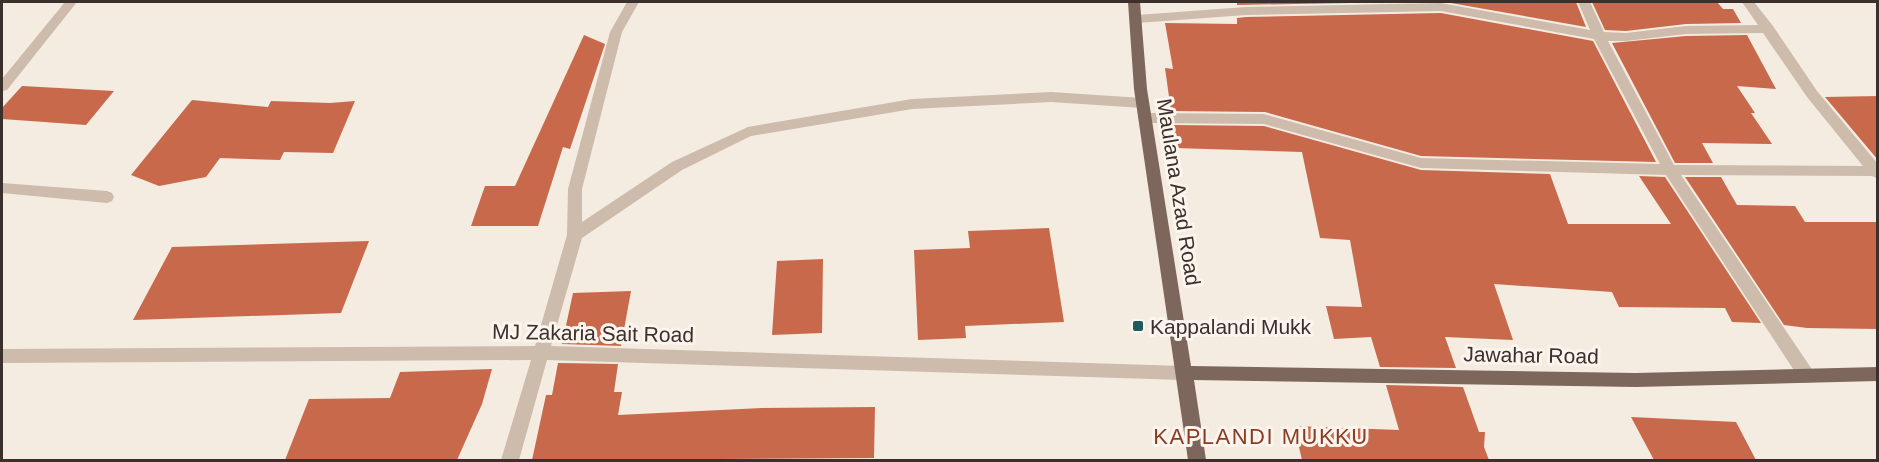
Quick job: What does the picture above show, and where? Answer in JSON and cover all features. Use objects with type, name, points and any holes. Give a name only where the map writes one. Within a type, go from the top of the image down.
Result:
[{"type":"main road","name":"Maulana Azad Road","points":[[1134,2],[1142,103],[1146,117],[1197,460]]},
{"type":"main road","name":"Jawahar Road","points":[[1183,373],[1636,380],[1878,374]]},
{"type":"street","points":[[2,87],[71,2]]},
{"type":"street","points":[[510,460],[575,235],[575,189],[616,32],[633,2]]},
{"type":"street","points":[[1584,2],[1599,36],[1670,170],[1807,376]]},
{"type":"street","points":[[1748,2],[1812,94],[1876,173]]},
{"type":"street","points":[[1137,19],[1246,10],[1441,7],[1599,36],[1626,37],[1686,30],[1768,29]]},
{"type":"street","points":[[575,235],[677,166],[748,132],[912,104],[1051,97],[1142,103]]},
{"type":"street","points":[[1146,117],[1264,119],[1421,163],[1876,173]]},
{"type":"street","points":[[2,188],[107,197]]},
{"type":"street","name":"MJ Zakaria Sait Road","points":[[2,356],[541,353],[1183,373]]},
{"type":"building","points":[[1237,2],[1404,2],[1237,5]]},
{"type":"building","points":[[1445,2],[1576,2],[1586,27]]},
{"type":"building","points":[[1592,2],[1717,2],[1723,9],[1733,9],[1741,23],[1686,24],[1626,31],[1605,30]]},
{"type":"building","points":[[1441,13],[1593,41],[1656,162],[1421,156],[1265,112],[1171,111],[1165,68],[1173,69],[1165,23],[1237,24],[1237,18],[1246,17]]},
{"type":"building","points":[[584,35],[605,44],[570,149],[563,147],[538,226],[471,226],[485,186],[515,186]]},
{"type":"building","points":[[1747,35],[1776,89],[1737,86],[1755,113],[1751,113],[1772,144],[1702,143],[1713,163],[1675,163],[1612,43],[1686,36]]},
{"type":"building","points":[[22,86],[114,91],[86,125],[2,119],[2,108]]},
{"type":"building","points":[[1878,96],[1878,160],[1825,97]]},
{"type":"building","points":[[192,100],[268,107],[271,101],[330,103],[355,101],[333,153],[284,152],[280,160],[220,158],[206,177],[159,186],[131,175]]},
{"type":"building","points":[[1172,125],[1264,126],[1421,170],[1550,174],[1568,224],[1671,224],[1639,176],[1665,177],[1761,323],[1732,322],[1725,308],[1619,307],[1612,292],[1494,284],[1513,340],[1445,337],[1456,368],[1380,367],[1371,337],[1334,339],[1326,306],[1362,307],[1350,240],[1320,238],[1302,152],[1175,148]]},
{"type":"building","points":[[1685,177],[1721,177],[1737,205],[1795,206],[1805,222],[1878,222],[1878,329],[1807,328],[1784,325]]},
{"type":"building","points":[[1049,228],[1064,322],[965,326],[966,338],[918,340],[914,250],[970,248],[968,231]]},
{"type":"building","points":[[369,241],[341,313],[133,320],[172,247]]},
{"type":"building","points":[[823,259],[822,333],[772,335],[777,261]]},
{"type":"building","points":[[631,291],[621,346],[562,344],[573,293]]},
{"type":"building","points":[[558,363],[618,364],[614,392],[622,392],[618,415],[762,408],[875,407],[874,458],[532,460],[546,395],[552,395]]},
{"type":"building","points":[[492,369],[482,404],[457,460],[285,460],[309,399],[390,398],[400,372]]},
{"type":"building","points":[[1386,385],[1463,387],[1479,432],[1485,432],[1484,447],[1489,460],[1302,460],[1294,426],[1399,430]]},
{"type":"building","points":[[1631,417],[1736,422],[1756,460],[1654,460]]},
{"type":"place","name":"Kappalandi Mukk","points":[[1138,326]]},
{"type":"district","name":"KAPLANDI MUKKU","points":[[1261,436]]}]
